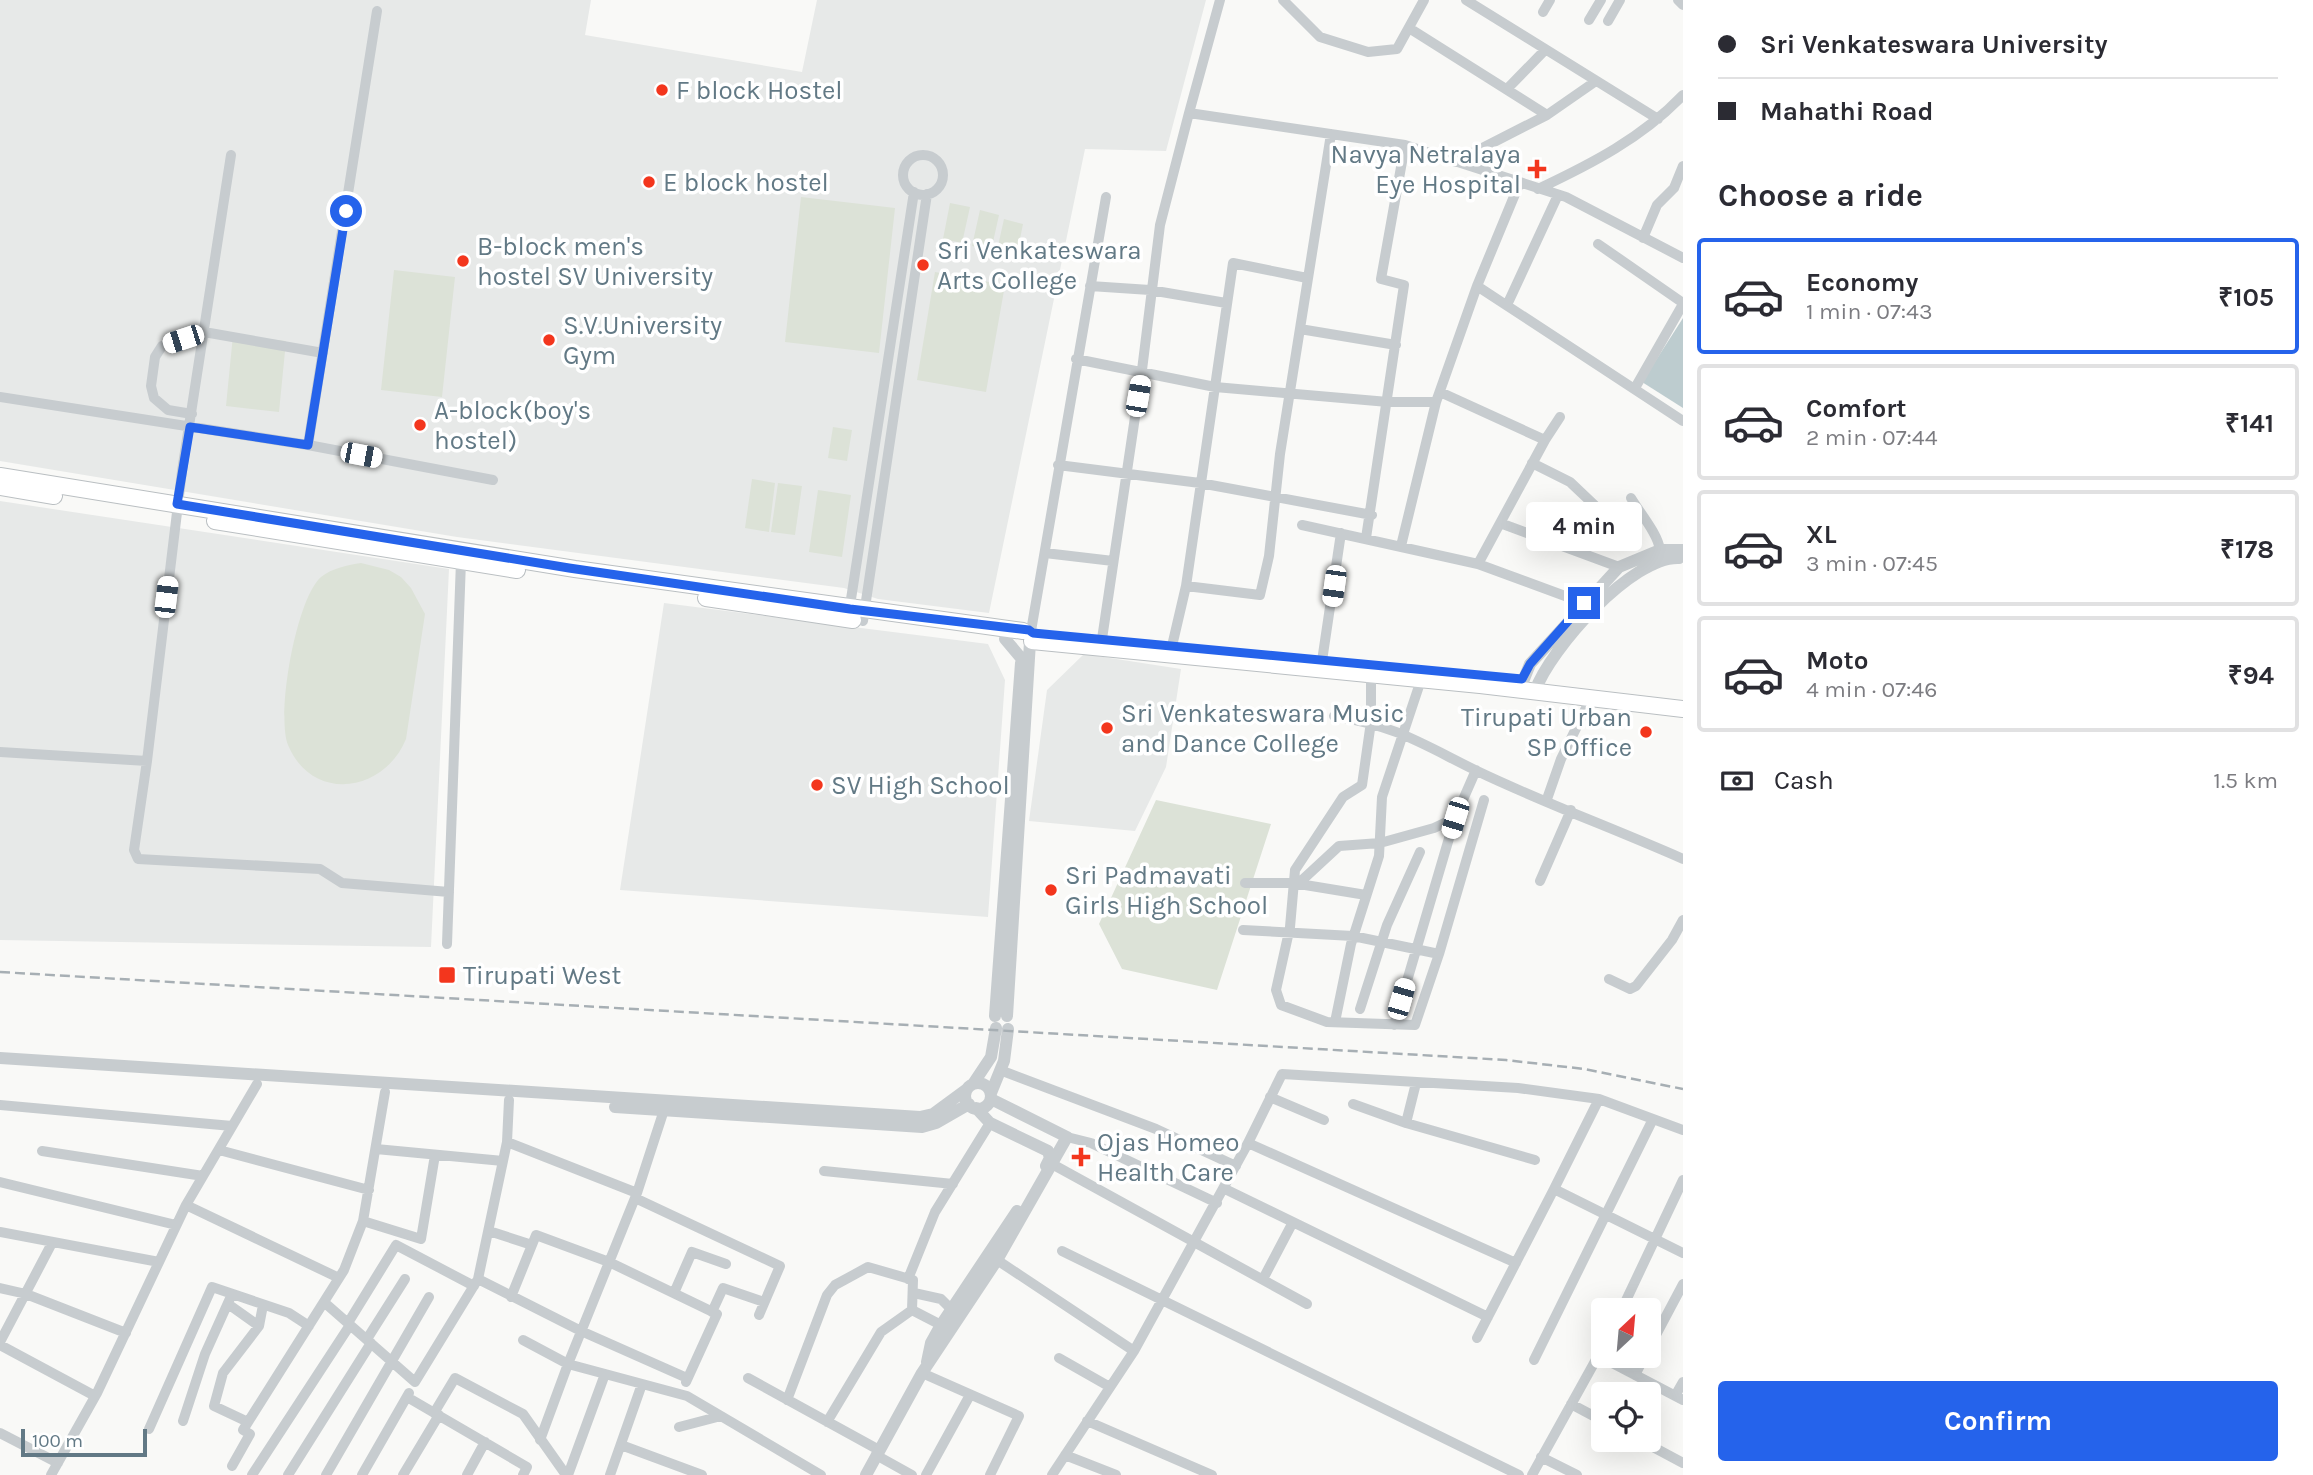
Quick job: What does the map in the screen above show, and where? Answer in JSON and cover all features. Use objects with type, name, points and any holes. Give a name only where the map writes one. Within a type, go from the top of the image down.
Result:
[{"type":"main road","points":[[0,476],[461,561],[573,574]]},
{"type":"main road","points":[[0,487],[176,509],[573,574],[857,615],[1371,675],[1529,685],[1587,698],[1683,709]]},
{"type":"main road","points":[[857,615],[1004,639],[1102,639],[1683,702]]},
{"type":"street","points":[[1102,639],[1142,370],[1160,225],[1220,0]]},
{"type":"street","points":[[1283,0],[1320,37],[1368,52],[1397,49],[1424,0]]},
{"type":"street","points":[[1466,0],[1658,119]]},
{"type":"street","points":[[1543,12],[1550,0]]},
{"type":"street","points":[[1589,20],[1601,0]]},
{"type":"street","points":[[1608,21],[1620,0]]},
{"type":"street","points":[[1678,0],[1683,5]]},
{"type":"street","points":[[308,445],[377,11]]},
{"type":"street","points":[[1409,28],[1547,115]]},
{"type":"street","points":[[1507,89],[1545,50]]},
{"type":"street","points":[[1455,162],[1547,115],[1596,81]]},
{"type":"street","points":[[1538,189],[1608,155],[1658,119],[1683,95]]},
{"type":"street","points":[[1189,113],[1405,145],[1558,195],[1683,258]]},
{"type":"street","points":[[1186,586],[1260,595],[1269,556],[1273,498],[1331,134]]},
{"type":"street","points":[[1366,538],[1372,515],[1404,285],[1381,279],[1405,145]]},
{"type":"street","points":[[231,155],[176,509],[134,850],[138,859],[320,869],[342,883],[449,892]]},
{"type":"street","points":[[926,155],[936,159],[943,173],[939,187],[927,194],[914,192],[905,182],[905,168],[911,159],[926,155]]},
{"type":"street","points":[[1643,237],[1657,205],[1672,190],[1683,166]]},
{"type":"street","points":[[1401,546],[1438,397],[1477,286],[1520,183]]},
{"type":"street","points":[[857,615],[914,192]]},
{"type":"street","points":[[857,615],[927,194]]},
{"type":"street","points":[[1507,305],[1558,195]]},
{"type":"street","points":[[0,1067],[922,1126],[936,1123],[972,1106],[983,1108],[991,1096],[1000,1070],[1021,658],[1028,637],[1045,553],[1076,359],[1106,197]]},
{"type":"street","points":[[1598,244],[1683,303],[1635,388]]},
{"type":"street","points":[[1172,646],[1186,586],[1233,263],[1307,278]]},
{"type":"street","points":[[1090,286],[1150,290],[1226,303]]},
{"type":"street","points":[[1477,286],[1683,421]]},
{"type":"street","points":[[1300,329],[1396,345]]},
{"type":"street","points":[[192,414],[168,410],[154,398],[151,386],[155,357],[162,346],[204,332],[323,353]]},
{"type":"street","points":[[1076,359],[1142,370],[1215,387],[1388,402],[1438,397],[1545,440]]},
{"type":"street","points":[[0,397],[308,445],[493,480]]},
{"type":"street","points":[[1478,564],[1560,417]]},
{"type":"street","points":[[1532,463],[1570,482],[1608,518]]},
{"type":"street","points":[[1058,465],[1125,471],[1372,515]]},
{"type":"street","points":[[1631,498],[1647,526],[1658,536],[1660,550]]},
{"type":"street","points":[[1500,523],[1619,567]]},
{"type":"street","points":[[1302,524],[1478,564],[1584,603]]},
{"type":"street","points":[[1322,661],[1341,533]]},
{"type":"street","points":[[1529,685],[1530,664],[1619,567],[1660,550],[1683,550]]},
{"type":"street","points":[[1045,553],[1113,561]]},
{"type":"street","points":[[1529,685],[1597,607],[1626,579],[1666,557],[1683,558]]},
{"type":"street","points":[[447,944],[461,561]]},
{"type":"street","points":[[925,1368],[927,1353],[941,1325],[1050,1158],[1042,1146],[990,1123],[965,1097],[991,1057],[1001,1022],[1028,637]]},
{"type":"street","points":[[1004,639],[1021,658]]},
{"type":"street","points":[[1371,675],[1371,722],[1362,785],[1343,797],[1297,866],[1289,933],[1276,990],[1277,1000],[1291,1011],[1335,1022],[1394,1025],[1417,1023],[1484,800]]},
{"type":"street","points":[[1335,1022],[1353,936],[1380,843],[1382,797],[1421,680]]},
{"type":"street","points":[[1546,799],[1586,708],[1587,698]]},
{"type":"street","points":[[1334,716],[1371,722],[1404,732],[1476,770],[1683,859]]},
{"type":"street","points":[[0,752],[147,761]]},
{"type":"street","points":[[1394,1025],[1455,818],[1476,770]]},
{"type":"street","points":[[1540,881],[1571,810]]},
{"type":"street","points":[[1296,883],[1339,846],[1380,843],[1434,828],[1455,818]]},
{"type":"street","points":[[1360,1009],[1382,942],[1420,852]]},
{"type":"street","points":[[1245,883],[1296,883],[1366,895]]},
{"type":"street","points":[[1609,979],[1630,989],[1636,986],[1672,940],[1683,920]]},
{"type":"street","points":[[1243,930],[1353,936],[1416,947],[1439,954]]},
{"type":"street","points":[[0,1058],[920,1117],[933,1114],[970,1086],[984,1084],[991,1096],[1067,1138],[1091,1143],[1217,1203]]},
{"type":"street","points":[[1000,1070],[1156,1129],[1236,1166]]},
{"type":"street","points":[[1052,1475],[1134,1352],[1225,1189],[1280,1076],[1285,1073],[1518,1088],[1599,1099],[1683,1129]]},
{"type":"street","points":[[1406,1123],[1416,1083]]},
{"type":"street","points":[[51,1475],[95,1396],[186,1205],[257,1084]]},
{"type":"street","points":[[233,1466],[250,1434],[243,1430],[325,1303],[339,1278],[363,1221],[385,1092]]},
{"type":"street","points":[[1270,1097],[1324,1120]]},
{"type":"street","points":[[1477,1338],[1599,1099]]},
{"type":"street","points":[[362,1475],[476,1282],[507,1142],[509,1100]]},
{"type":"street","points":[[1353,1104],[1406,1123],[1535,1160]]},
{"type":"street","points":[[0,1105],[232,1126]]},
{"type":"street","points":[[540,1440],[636,1196],[664,1110]]},
{"type":"street","points":[[1534,1360],[1653,1119]]},
{"type":"street","points":[[908,1279],[935,1212],[990,1123]]},
{"type":"street","points":[[866,1475],[925,1368],[998,1259],[1067,1138]]},
{"type":"street","points":[[507,1142],[636,1196],[780,1266],[759,1315]]},
{"type":"street","points":[[1248,1143],[1516,1263]]},
{"type":"street","points":[[376,1149],[503,1161]]},
{"type":"street","points":[[219,1150],[369,1190]]},
{"type":"street","points":[[42,1151],[203,1176]]},
{"type":"street","points":[[363,1221],[421,1240],[435,1155]]},
{"type":"street","points":[[1052,1164],[1307,1304]]},
{"type":"street","points":[[824,1171],[953,1184]]},
{"type":"street","points":[[1627,1298],[1683,1180]]},
{"type":"street","points":[[0,1182],[176,1225]]},
{"type":"street","points":[[1225,1189],[1488,1317]]},
{"type":"street","points":[[1554,1189],[1683,1253]]},
{"type":"street","points":[[186,1205],[339,1278]]},
{"type":"street","points":[[1263,1279],[1293,1222]]},
{"type":"street","points":[[489,1231],[532,1245]]},
{"type":"street","points":[[0,1232],[52,1243],[75,1244],[159,1262]]},
{"type":"street","points":[[511,1297],[537,1235],[609,1262],[717,1314],[680,1394]]},
{"type":"street","points":[[52,1243],[0,1344],[95,1396]]},
{"type":"street","points":[[252,1475],[396,1245],[687,1378]]},
{"type":"street","points":[[1062,1251],[1519,1475]]},
{"type":"street","points":[[674,1293],[692,1252],[726,1264]]},
{"type":"street","points":[[998,1259],[1134,1352]]},
{"type":"street","points":[[787,1400],[832,1288],[868,1267],[914,1282],[912,1310],[881,1332],[827,1422]]},
{"type":"street","points":[[288,1475],[405,1279]]},
{"type":"street","points":[[1661,1325],[1683,1284]]},
{"type":"street","points":[[149,1429],[212,1287],[230,1299],[259,1326]]},
{"type":"street","points":[[0,1288],[26,1294],[126,1333]]},
{"type":"street","points":[[712,1312],[723,1288],[764,1302]]},
{"type":"street","points":[[914,1293],[941,1299],[951,1309]]},
{"type":"street","points":[[326,1475],[429,1297]]},
{"type":"street","points":[[230,1299],[289,1313],[309,1326]]},
{"type":"street","points":[[183,1421],[205,1354],[230,1299]]},
{"type":"street","points":[[325,1303],[415,1382]]},
{"type":"street","points":[[248,1422],[214,1406],[225,1370],[259,1326],[263,1305]]},
{"type":"street","points":[[912,1310],[941,1325]]},
{"type":"street","points":[[523,1340],[568,1364],[680,1394],[821,1475]]},
{"type":"street","points":[[1059,1358],[1110,1387]]},
{"type":"street","points":[[925,1368],[970,1395],[1019,1416],[990,1475]]},
{"type":"street","points":[[1532,1475],[1591,1368]]},
{"type":"street","points":[[1625,1368],[1679,1398],[1683,1382]]},
{"type":"street","points":[[1635,1375],[1639,1368]]},
{"type":"street","points":[[567,1475],[606,1374]]},
{"type":"street","points":[[403,1475],[455,1378],[523,1414],[567,1475]]},
{"type":"street","points":[[748,1378],[827,1422],[912,1475]]},
{"type":"street","points":[[610,1475],[642,1384]]},
{"type":"street","points":[[926,1475],[970,1395]]},
{"type":"street","points":[[407,1397],[527,1467],[523,1475]]},
{"type":"street","points":[[1571,1404],[1591,1414]]},
{"type":"street","points":[[679,1427],[721,1416]]},
{"type":"street","points":[[1087,1421],[1212,1475]]},
{"type":"street","points":[[0,1433],[58,1463]]},
{"type":"street","points":[[467,1475],[485,1442]]},
{"type":"street","points":[[621,1446],[702,1475]]},
{"type":"street","points":[[1661,1451],[1683,1463]]},
{"type":"street","points":[[1065,1455],[1116,1475]]},
{"type":"street","points":[[1541,1457],[1577,1475]]},
{"type":"shaded area","points":[[0,0],[591,0],[585,35],[802,72],[817,0],[1206,0],[1166,151],[1085,149],[989,613],[878,599],[844,588],[457,537],[0,461]]},
{"type":"shaded area","points":[[801,197],[895,208],[879,353],[785,342]]},
{"type":"shaded area","points":[[950,203],[970,207],[962,243],[943,239]]},
{"type":"shaded area","points":[[980,210],[999,215],[991,251],[972,246]]},
{"type":"shaded area","points":[[1004,219],[1023,224],[1016,259],[996,255]]},
{"type":"shaded area","points":[[394,270],[455,277],[442,397],[381,390]]},
{"type":"shaded area","points":[[935,272],[1005,285],[986,392],[917,380]]},
{"type":"shaded area","points":[[1683,318],[1683,408],[1642,382]]},
{"type":"shaded area","points":[[233,335],[286,341],[279,412],[226,406]]},
{"type":"shaded area","points":[[833,427],[852,430],[847,461],[828,458]]},
{"type":"shaded area","points":[[752,479],[775,483],[769,532],[745,528]]},
{"type":"shaded area","points":[[778,483],[802,486],[795,535],[771,532]]},
{"type":"shaded area","points":[[818,490],[851,495],[842,557],[809,552]]},
{"type":"shaded area","points":[[0,501],[449,569],[431,947],[0,940]]},
{"type":"shaded area","points":[[361,563],[389,570],[401,577],[411,588],[425,614],[406,739],[396,757],[382,771],[365,780],[348,784],[330,783],[313,776],[299,764],[288,745],[285,730],[287,684],[296,632],[312,589],[321,577],[330,571]]},
{"type":"shaded area","name":"SV High School","points":[[664,603],[988,644],[1005,680],[988,917],[620,890]]},
{"type":"shaded area","name":"Sri Venkateswara Music and Dance College","points":[[1084,654],[1181,669],[1166,767],[1135,831],[1029,821],[1047,690]]},
{"type":"shaded area","points":[[1156,800],[1271,824],[1217,990],[1122,969],[1099,924]]},
{"type":"railway","points":[[0,972],[1506,1060],[1584,1069],[1683,1089]]},
{"type":"place","name":"F block Hostel","points":[[662,90]]},
{"type":"place","name":"Navya Netralaya Eye Hospital","points":[[1537,169]]},
{"type":"place","name":"E block hostel","points":[[649,182]]},
{"type":"place","name":"B-block men's hostel SV University","points":[[463,261]]},
{"type":"place","name":"Sri Venkateswara Arts College","points":[[923,265]]},
{"type":"place","name":"S.V.University Gym","points":[[549,340]]},
{"type":"place","name":"A-block(boy's hostel)","points":[[420,425]]},
{"type":"place","name":"Sri Venkateswara Music and Dance College","points":[[1107,728]]},
{"type":"place","name":"Tirupati Urban SP Office","points":[[1646,732]]},
{"type":"place","name":"SV High School","points":[[817,785]]},
{"type":"place","name":"Sri Padmavati Girls High School","points":[[1051,890]]},
{"type":"place","name":"Tirupati West","points":[[447,975]]},
{"type":"place","name":"Ojas Homeo Health Care","points":[[1081,1157]]},
{"type":"route","points":[[346,211],[308,445],[190,427],[177,504],[569,568],[850,609],[1029,630],[1033,633],[1522,679],[1530,664],[1584,603]]}]
